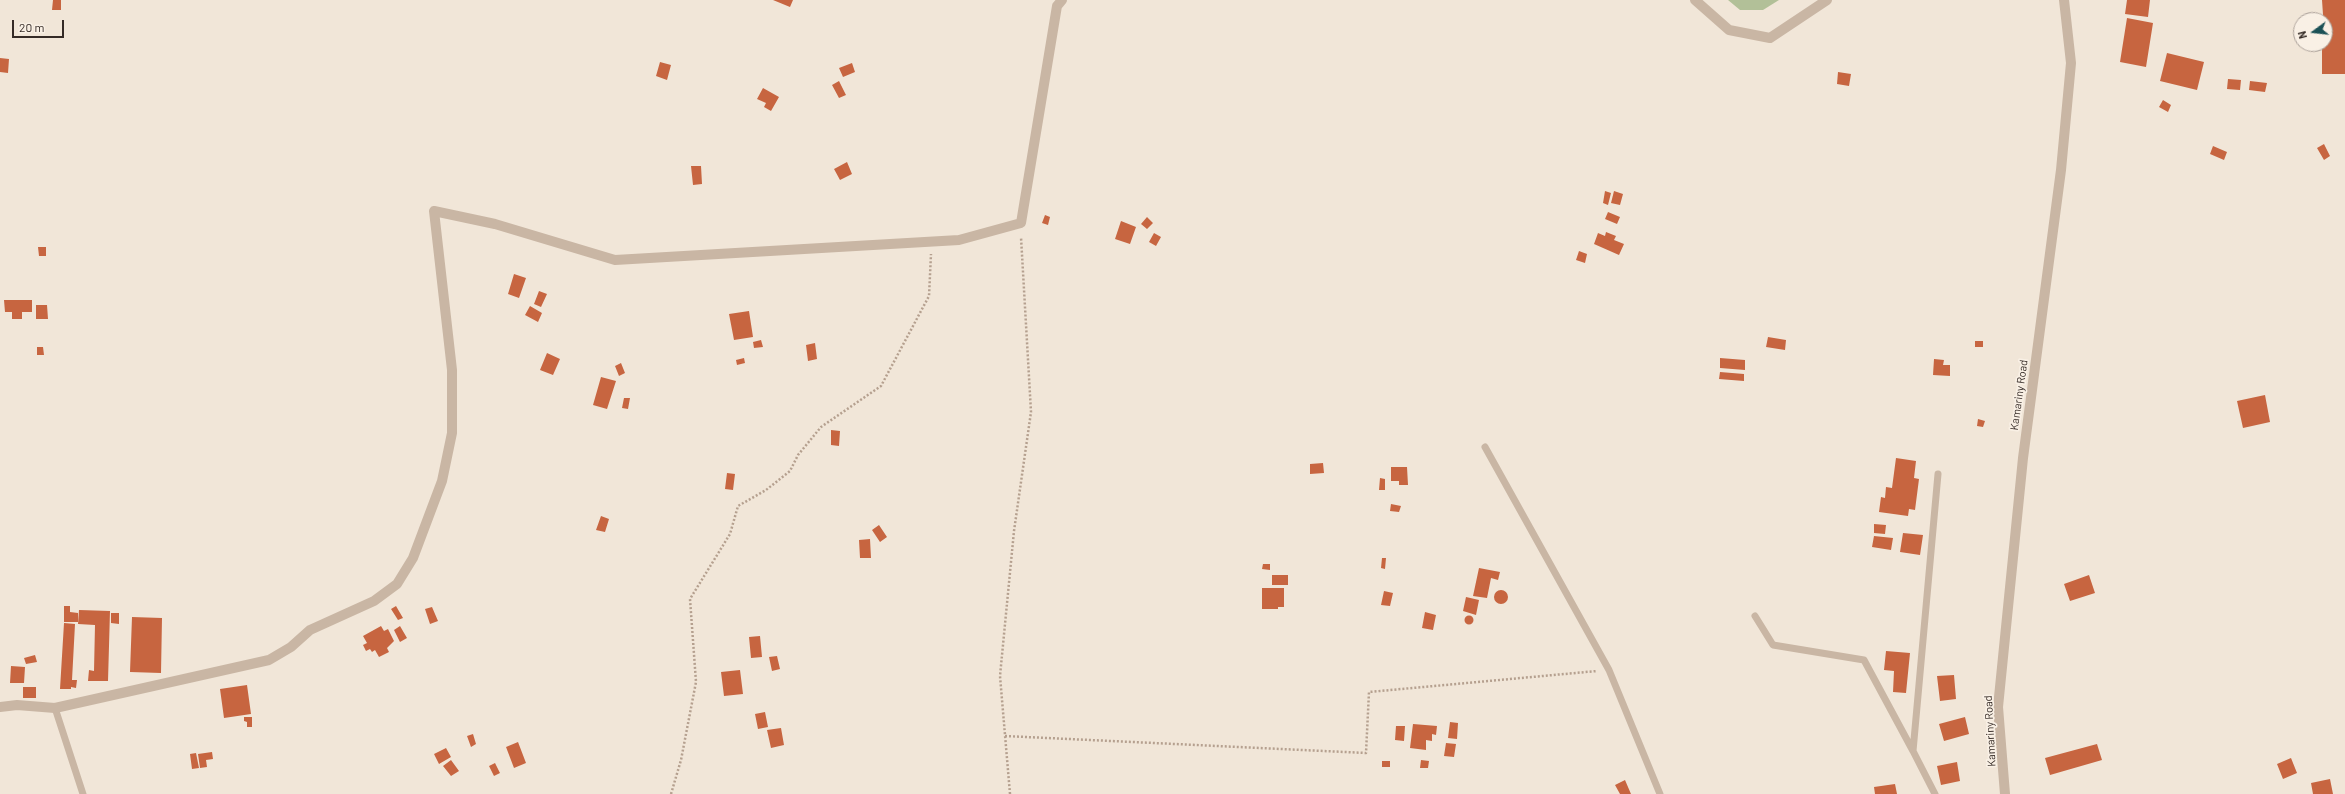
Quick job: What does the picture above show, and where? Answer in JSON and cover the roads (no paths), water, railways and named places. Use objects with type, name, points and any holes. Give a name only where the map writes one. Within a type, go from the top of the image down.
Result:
[{"type":"street","points":[[0,707],[17,706],[55,708],[269,660],[291,647],[310,630],[374,601],[397,584],[413,558],[439,488],[452,433],[452,370],[434,211],[495,224],[615,260],[959,240],[1021,223],[1057,6],[1062,0]]},
{"type":"street","points":[[1695,0],[1729,30],[1770,38],[1827,0]]},
{"type":"street","name":"Kamariny Road","points":[[2005,794],[1998,707],[2023,458],[2061,170],[2070,63],[2064,0]]},
{"type":"lane","points":[[1485,447],[1609,670],[1660,794]]},
{"type":"lane","points":[[1913,752],[1938,474]]},
{"type":"lane","points":[[1755,616],[1773,645],[1864,660],[1935,794]]},
{"type":"lane","points":[[55,708],[84,794]]}]
